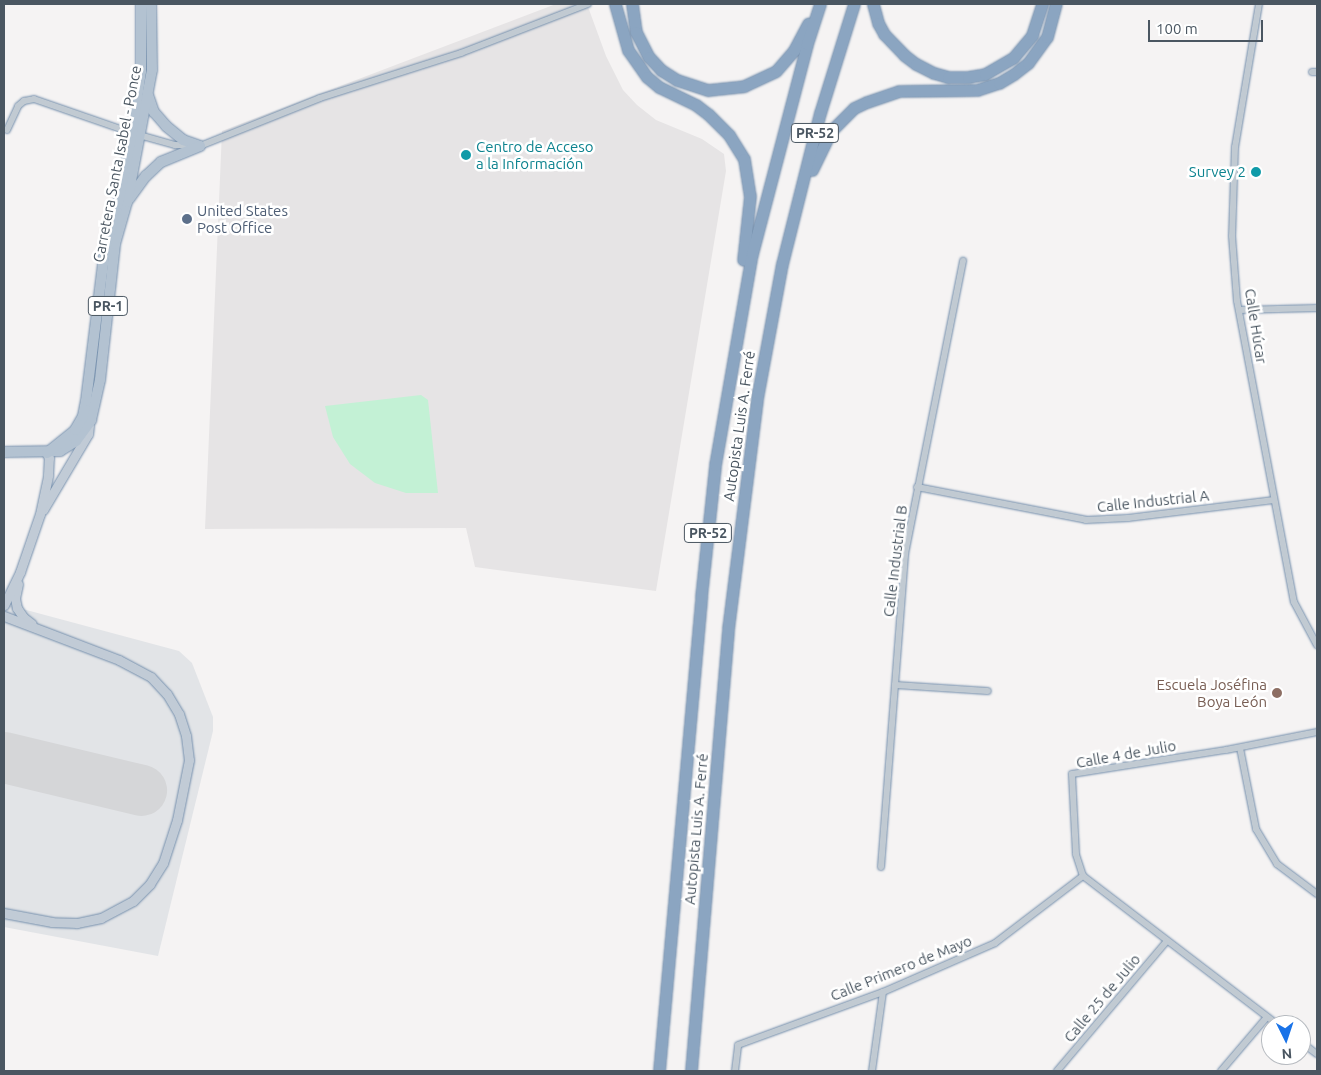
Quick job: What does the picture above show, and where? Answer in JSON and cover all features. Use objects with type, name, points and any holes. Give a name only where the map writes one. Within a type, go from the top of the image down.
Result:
[{"type":"highway","points":[[615,4],[628,50],[647,77],[708,114],[729,135],[744,159],[750,196],[750,216],[738,282],[740,312]]},
{"type":"highway","points":[[632,4],[636,32],[649,58],[661,70],[676,80],[708,90],[744,86],[776,71],[794,50],[820,5]]},
{"type":"highway","name":"Autopista Luis A. Ferré","points":[[690,1071],[729,623],[756,402],[782,264],[820,113],[854,4]]},
{"type":"highway","points":[[873,4],[878,23],[884,34],[904,55],[916,64],[934,73],[948,77],[968,77],[985,74],[1013,58],[1032,35],[1042,4]]},
{"type":"highway","points":[[782,264],[813,165],[823,144],[839,121],[867,102],[899,91],[977,90],[999,83],[1028,63],[1038,52],[1047,37],[1056,4]]},
{"type":"highway","name":"Autopista Luis A. Ferré","points":[[659,1071],[715,465],[740,312],[754,244],[807,44],[820,5]]},
{"type":"main road","name":"Carretera Santa Isabel - Ponce","points":[[89,426],[100,380],[115,244],[127,202],[136,134],[141,71],[141,4]]},
{"type":"main road","name":"Carretera Santa Isabel - Ponce","points":[[47,453],[75,430],[82,416],[90,379],[106,249],[148,94],[152,70],[151,4]]},
{"type":"main road","points":[[148,94],[154,112],[166,126],[183,140],[200,146]]},
{"type":"main road","points":[[127,202],[146,176],[161,162],[200,146]]},
{"type":"main road","points":[[4,452],[47,453],[60,451],[70,446],[89,426]]},
{"type":"main road","points":[[40,514],[88,434],[89,426]]},
{"type":"main road","points":[[4,605],[20,572],[40,514],[48,475],[49,458],[47,453]]},
{"type":"main road","points":[[20,572],[15,598],[17,608],[25,620],[42,631]]},
{"type":"main road","points":[[4,616],[130,665],[159,685],[173,704],[183,725],[189,748],[188,772],[177,820],[163,863],[150,884],[133,901],[101,918],[77,923],[52,922],[4,913]]},
{"type":"street","points":[[7,130],[18,106],[24,101],[34,99],[174,145],[200,146],[320,98],[461,53],[588,4]]},
{"type":"street","name":"Calle Húcar","points":[[1259,4],[1235,146],[1232,236],[1239,310],[1294,602],[1317,645]]},
{"type":"street","name":"Calle Industrial B","points":[[881,867],[905,554],[964,261]]},
{"type":"street","points":[[1239,310],[1317,308]]},
{"type":"street","name":"Calle Industrial A","points":[[917,488],[1086,520],[1128,518],[1274,500]]},
{"type":"street","points":[[895,685],[988,692]]},
{"type":"street","name":"Calle 4 de Julio","points":[[1083,876],[1076,854],[1072,774],[1240,748],[1317,732]]},
{"type":"street","points":[[1240,748],[1256,829],[1276,864],[1317,894]]},
{"type":"street","points":[[1083,876],[1264,1015]]},
{"type":"street","name":"Calle Primero de Mayo","points":[[735,1071],[738,1045],[883,992],[995,943],[1083,876]]},
{"type":"street","name":"Calle 25 de Julio","points":[[1057,1071],[1167,941]]},
{"type":"street","points":[[872,1071],[883,992]]},
{"type":"street","points":[[1221,1071],[1261,1024]]},
{"type":"shaded area","points":[[556,4],[587,4],[606,56],[623,90],[637,105],[656,120],[702,139],[724,154],[726,171],[656,591],[475,567],[466,528],[205,529],[222,131]]},
{"type":"shaded area","points":[[4,604],[179,651],[192,663],[213,717],[213,731],[158,956],[4,927]]},
{"type":"green space","points":[[421,395],[428,400],[438,493],[406,493],[375,483],[350,464],[333,437],[325,406]]},
{"type":"runway","points":[[4,757],[141,790]]},
{"type":"place","name":"Centro de Acceso a la Información","points":[[466,155]]},
{"type":"place","name":"Survey 2","points":[[1256,172]]},
{"type":"place","name":"United States Post Office","points":[[187,219]]},
{"type":"place","name":"Escuela Joséfina Boya León","points":[[1277,693]]}]
